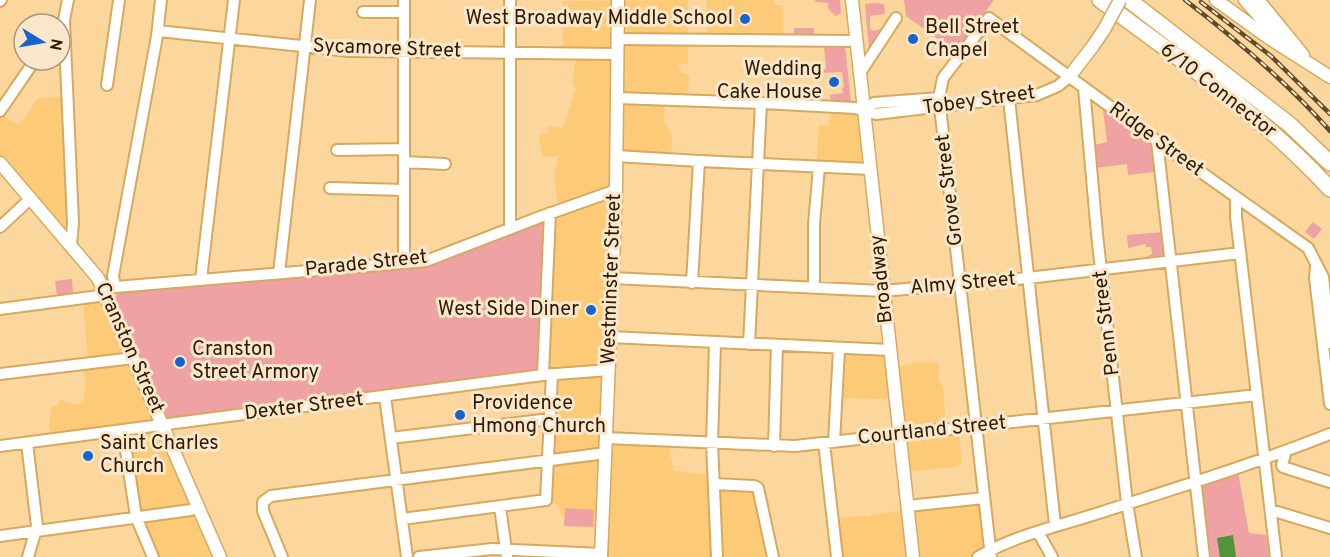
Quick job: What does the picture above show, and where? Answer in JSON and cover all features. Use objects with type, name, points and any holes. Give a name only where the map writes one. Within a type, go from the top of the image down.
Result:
[{"type":"highway","name":"6/10 Connector","points":[[1100,0],[1254,117],[1297,155],[1330,189]]},
{"type":"highway","name":"6/10 Connector","points":[[1128,0],[1289,124],[1330,164]]},
{"type":"main road","name":"Westminster Street","points":[[602,556],[616,190],[618,0]]},
{"type":"main road","name":"Broadway","points":[[852,0],[913,557]]},
{"type":"main road","name":"Tobey Street","points":[[1069,77],[1105,28],[1120,0]]},
{"type":"main road","points":[[1216,0],[1266,36],[1330,76]]},
{"type":"main road","points":[[1245,0],[1274,34],[1330,76]]},
{"type":"main road","points":[[1258,0],[1302,55]]},
{"type":"main road","name":"Cranston Street","points":[[0,164],[108,289],[133,358],[220,557]]},
{"type":"street","points":[[107,85],[119,0]]},
{"type":"street","points":[[108,289],[113,276],[158,32],[161,0]]},
{"type":"street","points":[[201,279],[234,0]]},
{"type":"street","points":[[279,273],[310,0]]},
{"type":"street","points":[[404,0],[404,262]]},
{"type":"street","points":[[510,0],[510,229]]},
{"type":"street","points":[[363,12],[404,12]]},
{"type":"street","points":[[860,73],[896,18]]},
{"type":"street","name":"Ridge Street","points":[[990,18],[1308,248],[1323,277],[1330,343]]},
{"type":"street","name":"Grove Street","points":[[990,18],[943,78],[939,103],[990,554]]},
{"type":"street","name":"Sycamore Street","points":[[158,32],[349,51],[617,54]]},
{"type":"street","points":[[617,39],[856,41]]},
{"type":"street","points":[[0,111],[27,72]]},
{"type":"street","points":[[65,72],[73,224],[72,245]]},
{"type":"street","name":"Tobey Street","points":[[616,98],[855,108],[876,114],[939,103],[1037,95],[1049,91],[1069,77]]},
{"type":"street","name":"Penn Street","points":[[1084,88],[1101,269],[1127,503],[1136,557]]},
{"type":"street","points":[[1009,99],[1055,525]]},
{"type":"street","points":[[749,344],[761,103]]},
{"type":"street","points":[[1157,141],[1204,557]]},
{"type":"street","points":[[337,150],[404,149]]},
{"type":"street","points":[[616,156],[870,169]]},
{"type":"street","points":[[692,283],[699,161]]},
{"type":"street","points":[[404,162],[445,164]]},
{"type":"street","points":[[814,288],[814,224],[819,167]]},
{"type":"street","points":[[330,188],[404,190]]},
{"type":"street","name":"Parade Street","points":[[0,309],[98,296],[108,289],[201,279],[426,261],[616,190]]},
{"type":"street","points":[[1236,197],[1236,218],[1276,557]]},
{"type":"street","points":[[0,226],[30,199]]},
{"type":"street","points":[[1236,218],[1253,208]]},
{"type":"street","points":[[402,519],[546,500],[550,419],[547,375],[550,213]]},
{"type":"street","name":"Almy Street","points":[[612,278],[883,291],[1028,278],[1240,252]]},
{"type":"street","points":[[1316,266],[1316,286],[1330,404]]},
{"type":"street","points":[[610,337],[890,350]]},
{"type":"street","points":[[715,343],[712,443],[717,557]]},
{"type":"street","points":[[774,446],[777,345]]},
{"type":"street","points":[[837,557],[829,442],[839,349]]},
{"type":"street","points":[[0,374],[133,358]]},
{"type":"street","name":"Dexter Street","points":[[0,446],[547,375],[609,370]]},
{"type":"street","name":"Courtland Street","points":[[606,438],[774,446],[976,427],[1257,395]]},
{"type":"street","points":[[385,397],[407,557]]},
{"type":"street","points":[[391,438],[550,419]]},
{"type":"street","points":[[123,430],[136,517],[153,557]]},
{"type":"street","points":[[978,557],[990,554],[1055,525],[1196,481],[1330,434]]},
{"type":"street","points":[[27,442],[36,531],[28,557]]},
{"type":"street","points":[[1286,451],[1283,467],[1330,482]]},
{"type":"street","points":[[282,557],[263,511],[263,502],[271,496],[606,453]]},
{"type":"street","points":[[714,484],[758,488],[773,557]]},
{"type":"street","points":[[908,506],[984,498]]},
{"type":"street","points":[[0,536],[191,510],[198,507]]},
{"type":"street","points":[[500,507],[506,553]]},
{"type":"street","points":[[1271,510],[1330,526]]},
{"type":"street","points":[[1038,532],[1052,557]]},
{"type":"street","points":[[419,557],[484,549],[506,553],[602,556]]},
{"type":"shaded area","points":[[688,0],[688,64],[678,65],[681,72],[690,75],[686,101],[665,102],[664,122],[670,131],[672,141],[671,159],[617,156],[607,439],[670,443],[674,471],[713,475],[713,484],[755,486],[771,557],[564,557],[598,555],[599,528],[573,524],[562,517],[558,505],[545,501],[550,377],[543,376],[548,215],[558,209],[554,176],[559,155],[542,156],[539,138],[541,133],[549,134],[547,126],[561,128],[564,126],[575,89],[572,82],[576,56],[563,53],[563,1]]},
{"type":"shaded area","name":"West Broadway Middle School","points":[[707,0],[774,0],[774,5],[783,5],[783,35],[707,33]]},
{"type":"shaded area","points":[[814,0],[840,0],[841,13],[836,16],[828,9],[828,3]]},
{"type":"shaded area","points":[[904,0],[994,0],[956,52],[906,16]]},
{"type":"shaded area","points":[[865,4],[884,4],[885,14],[870,16],[870,28],[873,31],[882,30],[869,49]]},
{"type":"shaded area","points":[[794,28],[814,28],[814,35],[794,34]]},
{"type":"shaded area","points":[[824,46],[845,46],[851,102],[831,101],[830,95],[843,93],[842,88],[844,87],[842,72],[819,73],[819,70],[826,69]]},
{"type":"shaded area","points":[[67,97],[71,243],[0,168],[0,114],[19,125],[38,98]]},
{"type":"shaded area","points":[[832,106],[861,107],[868,169],[816,167],[819,125],[828,126]]},
{"type":"shaded area","points":[[1103,110],[1153,145],[1155,172],[1128,175],[1127,164],[1096,168],[1094,145],[1107,142]]},
{"type":"shaded area","points":[[543,222],[545,224],[539,372],[167,419],[164,417],[114,302],[119,292],[426,266]]},
{"type":"shaded area","points":[[1313,222],[1322,229],[1314,239],[1305,232]]},
{"type":"shaded area","points":[[1163,232],[1165,255],[1146,257],[1152,254],[1151,247],[1146,247],[1145,244],[1128,248],[1127,235]]},
{"type":"shaded area","points":[[72,279],[73,294],[57,296],[55,281]]},
{"type":"shaded area","points":[[100,295],[216,557],[151,557],[121,433],[52,439],[49,425],[52,406],[58,405],[60,400],[75,405],[83,400],[86,387],[83,364],[88,362],[83,299]]},
{"type":"shaded area","points":[[840,350],[887,351],[892,370],[917,362],[939,363],[938,379],[943,387],[946,429],[959,430],[962,462],[955,467],[903,472],[893,398],[838,398]]},
{"type":"shaded area","points":[[1238,472],[1249,533],[1266,535],[1269,557],[1211,557],[1202,485]]},
{"type":"shaded area","points":[[983,499],[988,550],[977,557],[837,557],[834,519],[864,515],[868,517]]},
{"type":"shaded area","points":[[565,508],[594,510],[593,527],[564,526]]},
{"type":"shaded area","points":[[1233,535],[1236,557],[1220,557],[1217,538]]},
{"type":"railway","points":[[1185,0],[1261,62],[1297,95],[1330,131]]},
{"type":"railway","points":[[1201,2],[1271,56],[1330,114]]},
{"type":"place","name":"West Broadway Middle School","points":[[745,19]]},
{"type":"place","name":"Bell Street Chapel","points":[[913,39]]},
{"type":"place","name":"Wedding Cake House","points":[[834,82]]},
{"type":"place","name":"West Side Diner","points":[[591,310]]},
{"type":"place","name":"Cranston Street Armory","points":[[180,362]]},
{"type":"place","name":"Providence Hmong Church","points":[[460,415]]},
{"type":"place","name":"Saint Charles Church","points":[[88,456]]}]
